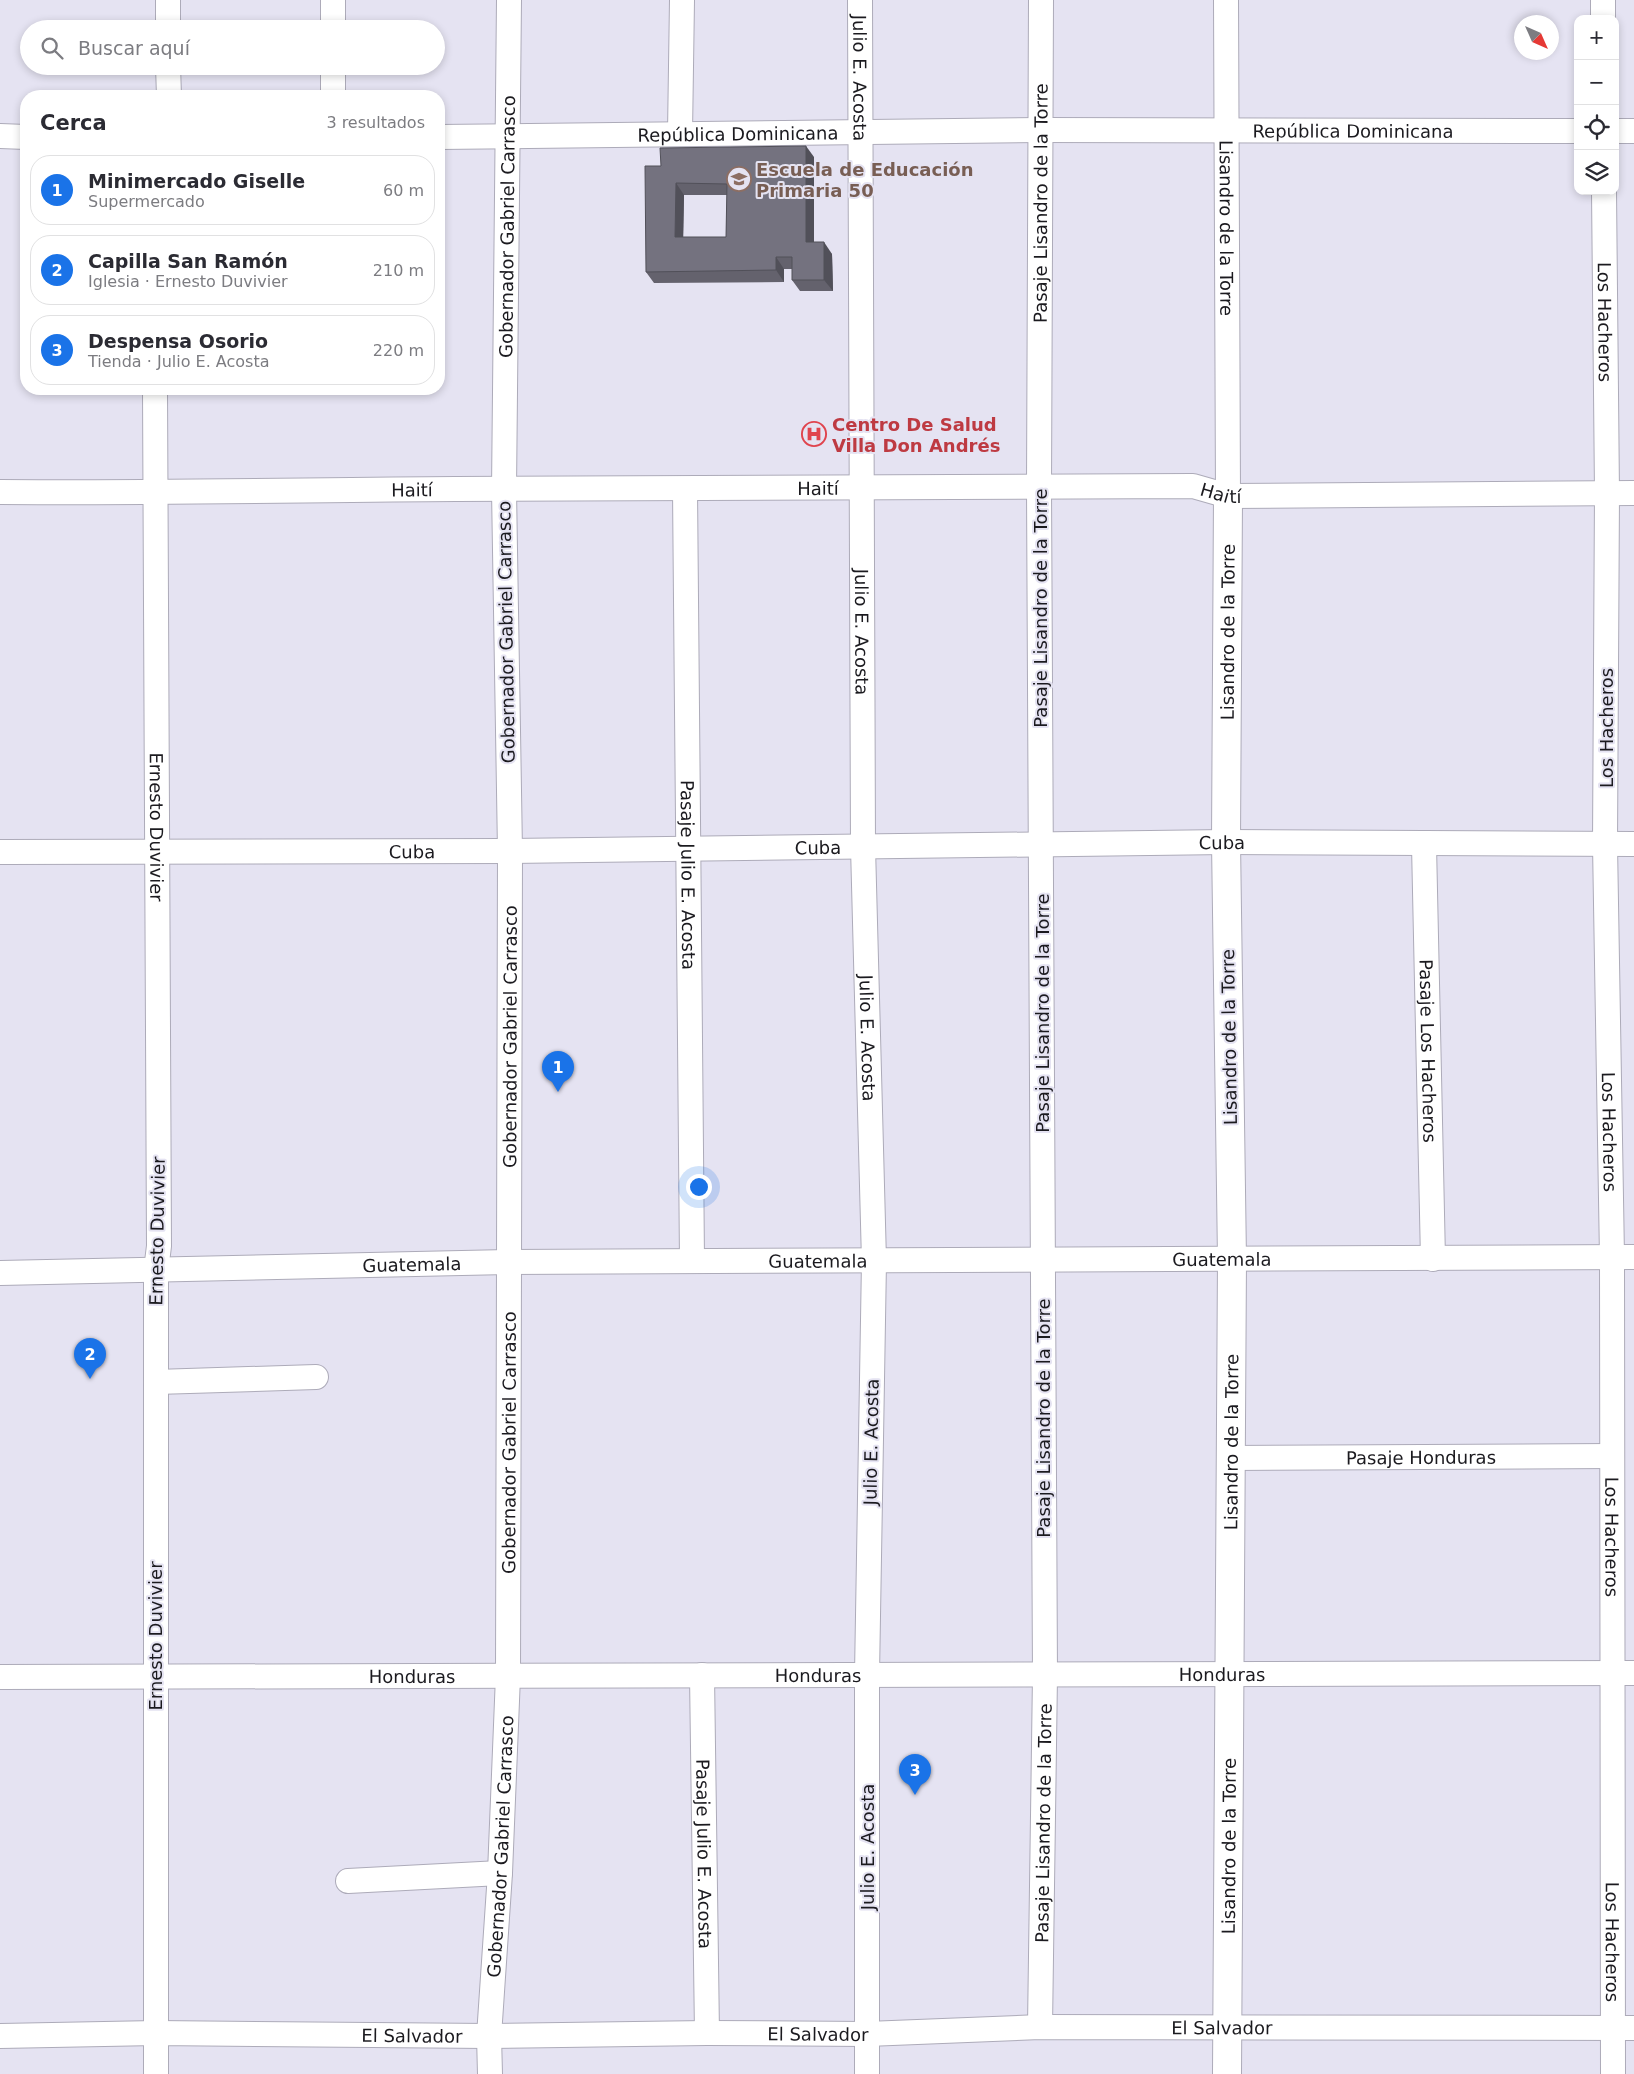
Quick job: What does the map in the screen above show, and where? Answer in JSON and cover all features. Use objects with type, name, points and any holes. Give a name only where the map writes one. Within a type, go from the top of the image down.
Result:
[{"type":"main road","name":"Lisandro de la Torre","points":[[1227,2074],[1232,1259],[1226,842],[1228,496]]},
{"type":"street","points":[[168,0],[168,20]]},
{"type":"street","points":[[333,0],[333,20]]},
{"type":"street","name":"Gobernador Gabriel Carrasco","points":[[490,2074],[489,2036],[500,1873],[508,1676],[510,851],[504,490],[509,0]]},
{"type":"street","points":[[680,133],[682,0]]},
{"type":"street","name":"Julio E. Acosta","points":[[860,0],[863,490],[862,847],[874,1261],[867,1675],[867,2074]]},
{"type":"street","name":"Pasaje Lisandro de la Torre","points":[[1040,2027],[1045,1674],[1039,488],[1041,0]]},
{"type":"street","name":"Lisandro de la Torre","points":[[1226,0],[1228,496]]},
{"type":"street","points":[[1603,0],[1603,15]]},
{"type":"street","points":[[168,75],[168,90]]},
{"type":"street","points":[[333,75],[333,90]]},
{"type":"street","name":"República Dominicana","points":[[445,137],[1041,130],[1574,131]]},
{"type":"street","points":[[1619,131],[1634,131]]},
{"type":"street","points":[[0,136],[20,136]]},
{"type":"street","name":"Los Hacheros","points":[[1604,195],[1607,493],[1605,844],[1623,1257],[1612,1456],[1623,1673],[1624,2028],[1613,2074]]},
{"type":"street","name":"Ernesto Duvivier","points":[[155,395],[159,1246],[156,1270],[156,2074]]},
{"type":"street","name":"Haití","points":[[0,492],[863,490],[1193,486],[1228,496],[1634,493]]},
{"type":"street","name":"Pasaje Julio E. Acosta","points":[[685,489],[692,1261]]},
{"type":"street","name":"Cuba","points":[[0,852],[510,851],[1042,846],[1226,842],[1424,845],[1634,844]]},
{"type":"street","name":"Pasaje Los Hacheros","points":[[1424,845],[1433,1259]]},
{"type":"street","name":"Guatemala","points":[[0,1273],[508,1262],[1623,1257]]},
{"type":"street","points":[[156,1382],[316,1378]]},
{"type":"street","name":"Pasaje Honduras","points":[[1231,1458],[1612,1456]]},
{"type":"street","name":"Honduras","points":[[0,1677],[1623,1673]]},
{"type":"street","name":"Pasaje Julio E. Acosta","points":[[702,1675],[707,2032]]},
{"type":"street","points":[[348,1881],[500,1873]]},
{"type":"street","name":"El Salvador","points":[[0,2036],[156,2033],[489,2036],[707,2032],[867,2034],[1040,2027],[1624,2028]]},
{"type":"building","points":[[806,146],[806,242],[824,242],[824,280],[792,280],[792,257],[776,257],[776,270],[646,272],[645,166],[661,166],[660,148]],"holes":[[[676,183],[727,184],[726,237],[675,237]]]},
{"type":"place","name":"Escuela de Educación Primaria 50","points":[[739,179]]},
{"type":"place","name":"Centro De Salud Villa Don Andrés","points":[[814,434]]},
{"type":"place","name":"Minimercado Giselle","points":[[558,1092]]},
{"type":"place","name":"Capilla San Ramón","points":[[90,1379]]},
{"type":"place","name":"Despensa Osorio","points":[[915,1795]]}]
